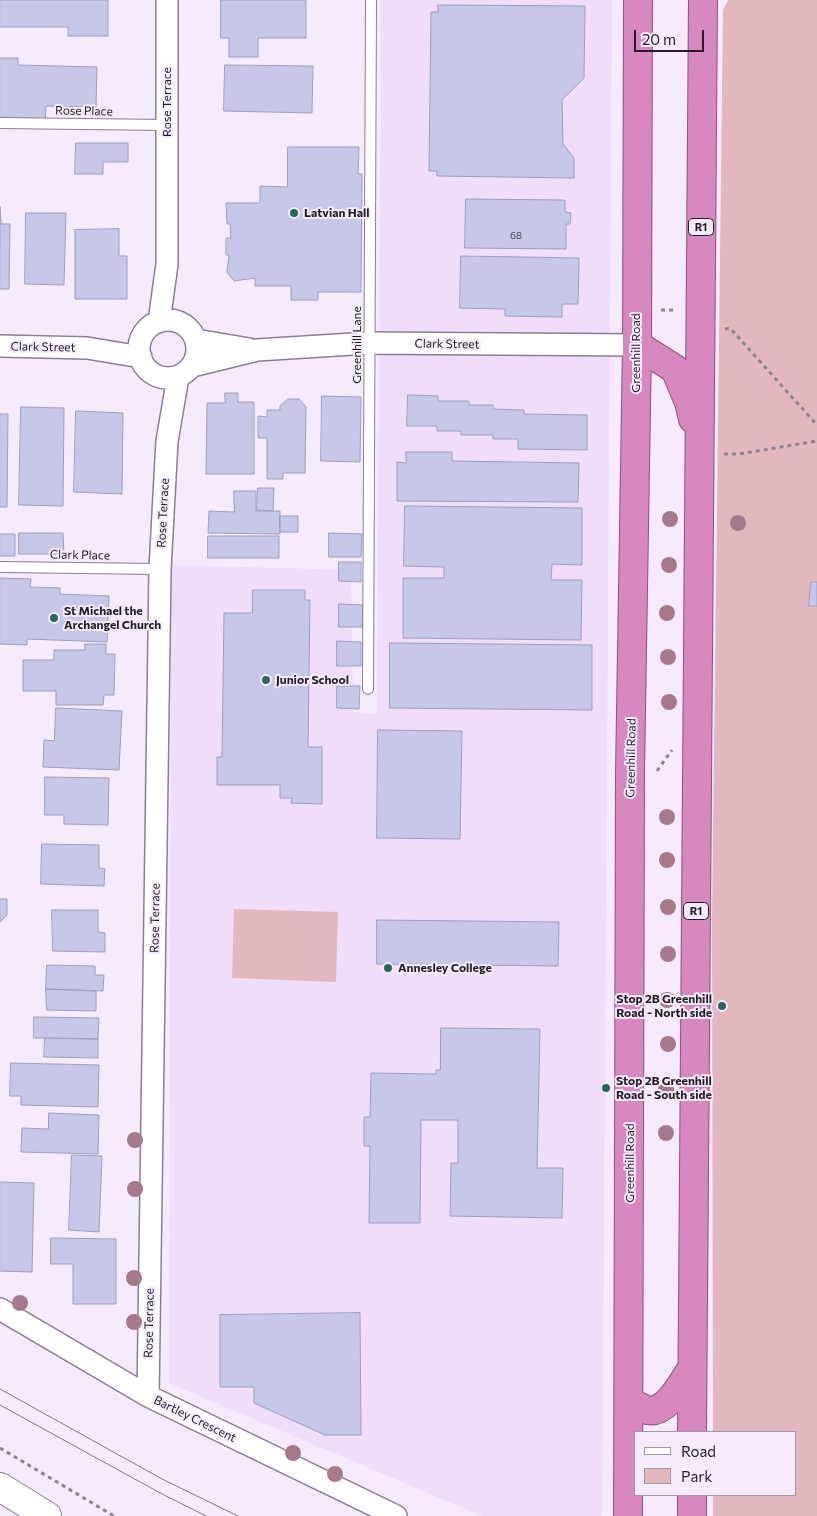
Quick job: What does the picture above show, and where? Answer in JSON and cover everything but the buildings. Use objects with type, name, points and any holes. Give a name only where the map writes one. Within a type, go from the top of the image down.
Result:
[{"type":"highway","name":"Greenhill Road","points":[[628,1516],[630,1401],[630,773],[637,345],[638,0]]},
{"type":"highway","points":[[638,30],[653,0]]},
{"type":"highway","name":"R1","points":[[692,1431],[703,0]]},
{"type":"highway","points":[[637,345],[674,369],[689,402],[700,453]]},
{"type":"highway","points":[[630,1401],[645,1410],[655,1410],[674,1398],[692,1368]]},
{"type":"highway","points":[[692,1496],[692,1516]]},
{"type":"main road","points":[[0,1487],[45,1515]]},
{"type":"street","name":"Rose Terrace","points":[[167,0],[168,322]]},
{"type":"street","points":[[168,322],[191,332],[196,340],[197,349],[185,371],[169,378],[155,374],[145,366],[141,348],[146,331],[168,322]]},
{"type":"street","name":"Clark Street","points":[[196,340],[257,350]]},
{"type":"street","name":"Clark Street","points":[[185,371],[257,350],[369,343],[637,345]]},
{"type":"street","name":"Clark Street","points":[[0,346],[141,348]]},
{"type":"street","name":"Rose Terrace","points":[[148,1396],[160,569],[167,441],[185,371]]},
{"type":"street","name":"Rose Terrace","points":[[155,374],[167,441]]},
{"type":"street","name":"Bartley Crescent","points":[[0,1309],[148,1396],[396,1516]]},
{"type":"lane","name":"Greenhill Lane","points":[[368,689],[372,0]]},
{"type":"lane","name":"Rose Place","points":[[0,123],[167,125]]},
{"type":"lane","name":"Clark Place","points":[[0,567],[160,569]]},
{"type":"path","points":[[653,310],[679,310]]},
{"type":"path","points":[[730,328],[817,426]]},
{"type":"path","points":[[700,453],[739,454],[817,441]]},
{"type":"path","points":[[656,772],[669,752],[675,748]]},
{"type":"path","points":[[0,1448],[114,1516]]},
{"type":"shaded area","points":[[381,0],[612,0],[602,1516],[482,1516],[169,1383],[171,565],[351,570],[353,712],[377,714]]},
{"type":"green space","points":[[728,0],[817,0],[817,1516],[713,1516],[713,1496],[797,1496],[797,1431],[713,1431],[712,917],[723,10]]},
{"type":"green space","points":[[234,909],[338,912],[336,982],[232,978]]},
{"type":"tram line","points":[[0,1389],[162,1479],[238,1516]]},
{"type":"tram line","points":[[0,1405],[162,1494],[206,1516]]},
{"type":"place","name":"Latvian Hall","points":[[294,213]]},
{"type":"place","name":"St Michael the Archangel Church","points":[[54,618]]},
{"type":"place","name":"Junior School","points":[[266,680]]},
{"type":"place","name":"Annesley College","points":[[388,968]]},
{"type":"place","name":"Stop 2B Greenhill Road - North side","points":[[722,1006]]},
{"type":"place","name":"Stop 2B Greenhill Road - South side","points":[[606,1088]]}]
